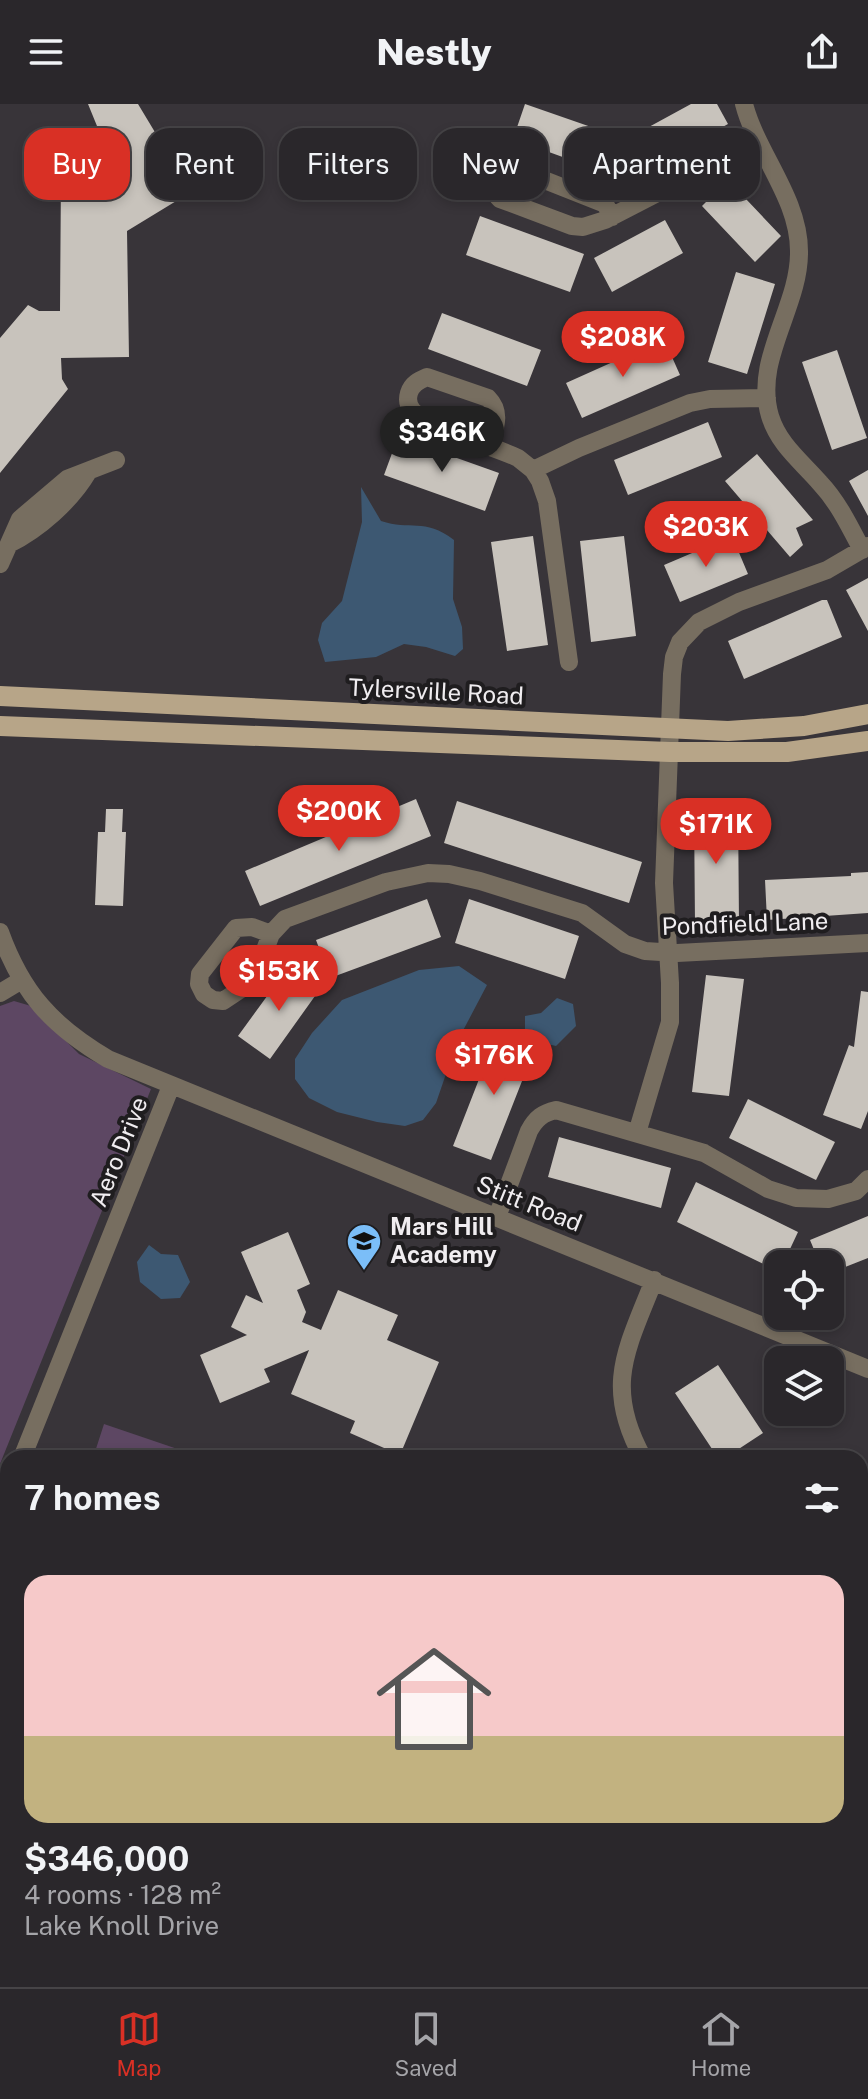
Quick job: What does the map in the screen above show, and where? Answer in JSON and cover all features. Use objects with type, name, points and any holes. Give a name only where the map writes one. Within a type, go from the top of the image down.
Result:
[{"type":"main road","name":"Tylersville Road","points":[[0,696],[671,730],[775,729],[868,714]]},
{"type":"main road","name":"Tylersville Road","points":[[0,726],[670,752],[787,752],[868,741]]},
{"type":"street","points":[[744,104],[753,128]]},
{"type":"street","points":[[637,1133],[670,1022],[664,893],[674,657],[680,642],[690,630],[713,613],[827,570],[865,548],[821,483],[784,444],[773,425],[767,398],[771,360],[795,289],[800,247],[790,207],[760,145]]},
{"type":"street","points":[[612,217],[605,204],[514,168],[503,168],[492,177],[492,190],[500,199],[572,226],[583,227],[612,217],[645,200]]},
{"type":"street","points":[[490,446],[497,417],[495,405],[488,398],[427,377],[417,381],[410,389],[407,400],[410,409],[428,422],[518,458],[533,470],[540,481],[547,501],[569,662]]},
{"type":"street","points":[[533,470],[690,403],[710,399],[767,398]]},
{"type":"street","points":[[0,564],[20,519],[67,479],[116,460]]},
{"type":"street","name":"Pondfield Lane","points":[[271,934],[277,925],[294,915],[386,882],[407,876],[449,874],[582,913],[635,948],[668,953],[868,943]]},
{"type":"street","name":"Aero Drive","points":[[0,932],[20,981],[45,1010],[83,1045],[171,1086],[25,1450]]},
{"type":"street","points":[[0,993],[20,981]]},
{"type":"street","name":"Stitt Road","points":[[171,1086],[868,1369]]},
{"type":"street","points":[[497,1217],[529,1131],[544,1113],[556,1110],[704,1153],[768,1189],[796,1198],[828,1199],[856,1191],[868,1179]]},
{"type":"street","points":[[640,1450],[622,1408],[620,1385],[626,1352],[654,1280]]},
{"type":"shaded area","points":[[14,1001],[31,1006],[79,1054],[151,1089],[6,1450],[0,1450],[0,1006]]},
{"type":"shaded area","points":[[104,1424],[180,1450],[96,1450]]},
{"type":"water","points":[[361,487],[381,521],[434,529],[454,540],[453,599],[462,627],[463,649],[455,656],[404,644],[376,657],[325,662],[318,640],[322,623],[342,601],[362,522]]},
{"type":"water","points":[[459,966],[487,985],[457,1042],[436,1103],[423,1120],[405,1126],[377,1122],[337,1112],[309,1098],[295,1079],[295,1059],[312,1033],[342,1000],[419,970]]},
{"type":"water","points":[[557,998],[573,1004],[576,1026],[556,1046],[538,1042],[525,1034],[525,1016],[541,1013]]},
{"type":"water","points":[[149,1245],[161,1254],[178,1255],[190,1282],[180,1298],[161,1299],[140,1282],[137,1262]]},
{"type":"building","points":[[88,104],[138,104],[152,128],[146,128],[146,200],[178,200],[127,231],[129,357],[61,358],[62,379],[68,389],[0,473],[0,338],[28,305],[39,311],[60,311],[61,200],[130,200],[130,128],[97,126]]},
{"type":"building","points":[[525,104],[594,128],[564,128],[564,157],[548,152],[548,128],[517,128]]},
{"type":"building","points":[[691,104],[717,104],[728,124],[721,128],[647,128]]},
{"type":"building","points":[[708,200],[747,200],[781,236],[755,262],[702,206]]},
{"type":"building","points":[[480,216],[584,254],[570,292],[466,255]]},
{"type":"building","points":[[665,220],[683,253],[612,292],[594,258]]},
{"type":"building","points":[[736,272],[775,284],[747,374],[708,362]]},
{"type":"building","points":[[442,313],[541,350],[527,386],[428,349]]},
{"type":"building","points":[[664,339],[680,375],[582,418],[566,383]]},
{"type":"building","points":[[837,350],[867,438],[832,450],[802,362]]},
{"type":"building","points":[[708,422],[722,457],[628,495],[614,460]]},
{"type":"building","points":[[398,437],[499,473],[485,511],[384,475]]},
{"type":"building","points":[[757,454],[813,520],[796,528],[803,545],[790,557],[725,481]]},
{"type":"building","points":[[868,470],[868,516],[849,481]]},
{"type":"building","points":[[533,536],[548,645],[507,651],[491,542]]},
{"type":"building","points":[[624,536],[636,636],[591,642],[580,541]]},
{"type":"building","points":[[732,536],[748,574],[680,602],[664,565]]},
{"type":"building","points":[[868,578],[868,631],[846,590]]},
{"type":"building","points":[[827,600],[842,637],[744,679],[728,641]]},
{"type":"building","points":[[416,799],[431,836],[260,906],[245,871]]},
{"type":"building","points":[[457,801],[642,862],[629,903],[444,843]]},
{"type":"building","points":[[738,807],[739,924],[695,925],[694,808]]},
{"type":"building","points":[[106,809],[123,809],[122,832],[126,832],[123,906],[95,905],[98,832],[105,832]]},
{"type":"building","points":[[868,872],[868,913],[767,920],[765,880],[851,876],[851,873]]},
{"type":"building","points":[[427,899],[441,937],[330,978],[316,940]]},
{"type":"building","points":[[469,899],[579,936],[565,979],[455,943]]},
{"type":"building","points":[[289,966],[320,989],[270,1059],[238,1036]]},
{"type":"building","points":[[706,975],[744,979],[729,1096],[692,1092]]},
{"type":"building","points":[[861,991],[868,992],[868,1111],[861,1129],[823,1115],[849,1045],[854,1047]]},
{"type":"building","points":[[497,1033],[535,1048],[491,1160],[453,1146]]},
{"type":"building","points":[[748,1099],[835,1142],[816,1180],[729,1138]]},
{"type":"building","points":[[559,1137],[671,1168],[661,1208],[548,1177]]},
{"type":"building","points":[[696,1182],[798,1232],[790,1250],[764,1250],[764,1264],[677,1222]]},
{"type":"building","points":[[868,1216],[868,1258],[844,1267],[844,1250],[814,1250],[810,1240]]},
{"type":"building","name":"Mars Hill Academy","points":[[288,1232],[310,1284],[297,1290],[306,1312],[302,1322],[321,1330],[338,1290],[398,1315],[387,1340],[439,1362],[402,1450],[389,1450],[350,1433],[355,1421],[291,1394],[309,1350],[264,1369],[270,1382],[220,1403],[200,1355],[247,1335],[231,1327],[246,1295],[263,1303],[241,1252]]},
{"type":"building","points":[[718,1365],[763,1433],[737,1450],[713,1450],[675,1393]]},
{"type":"place","name":"Mars Hill Academy","points":[[364,1272]]}]
